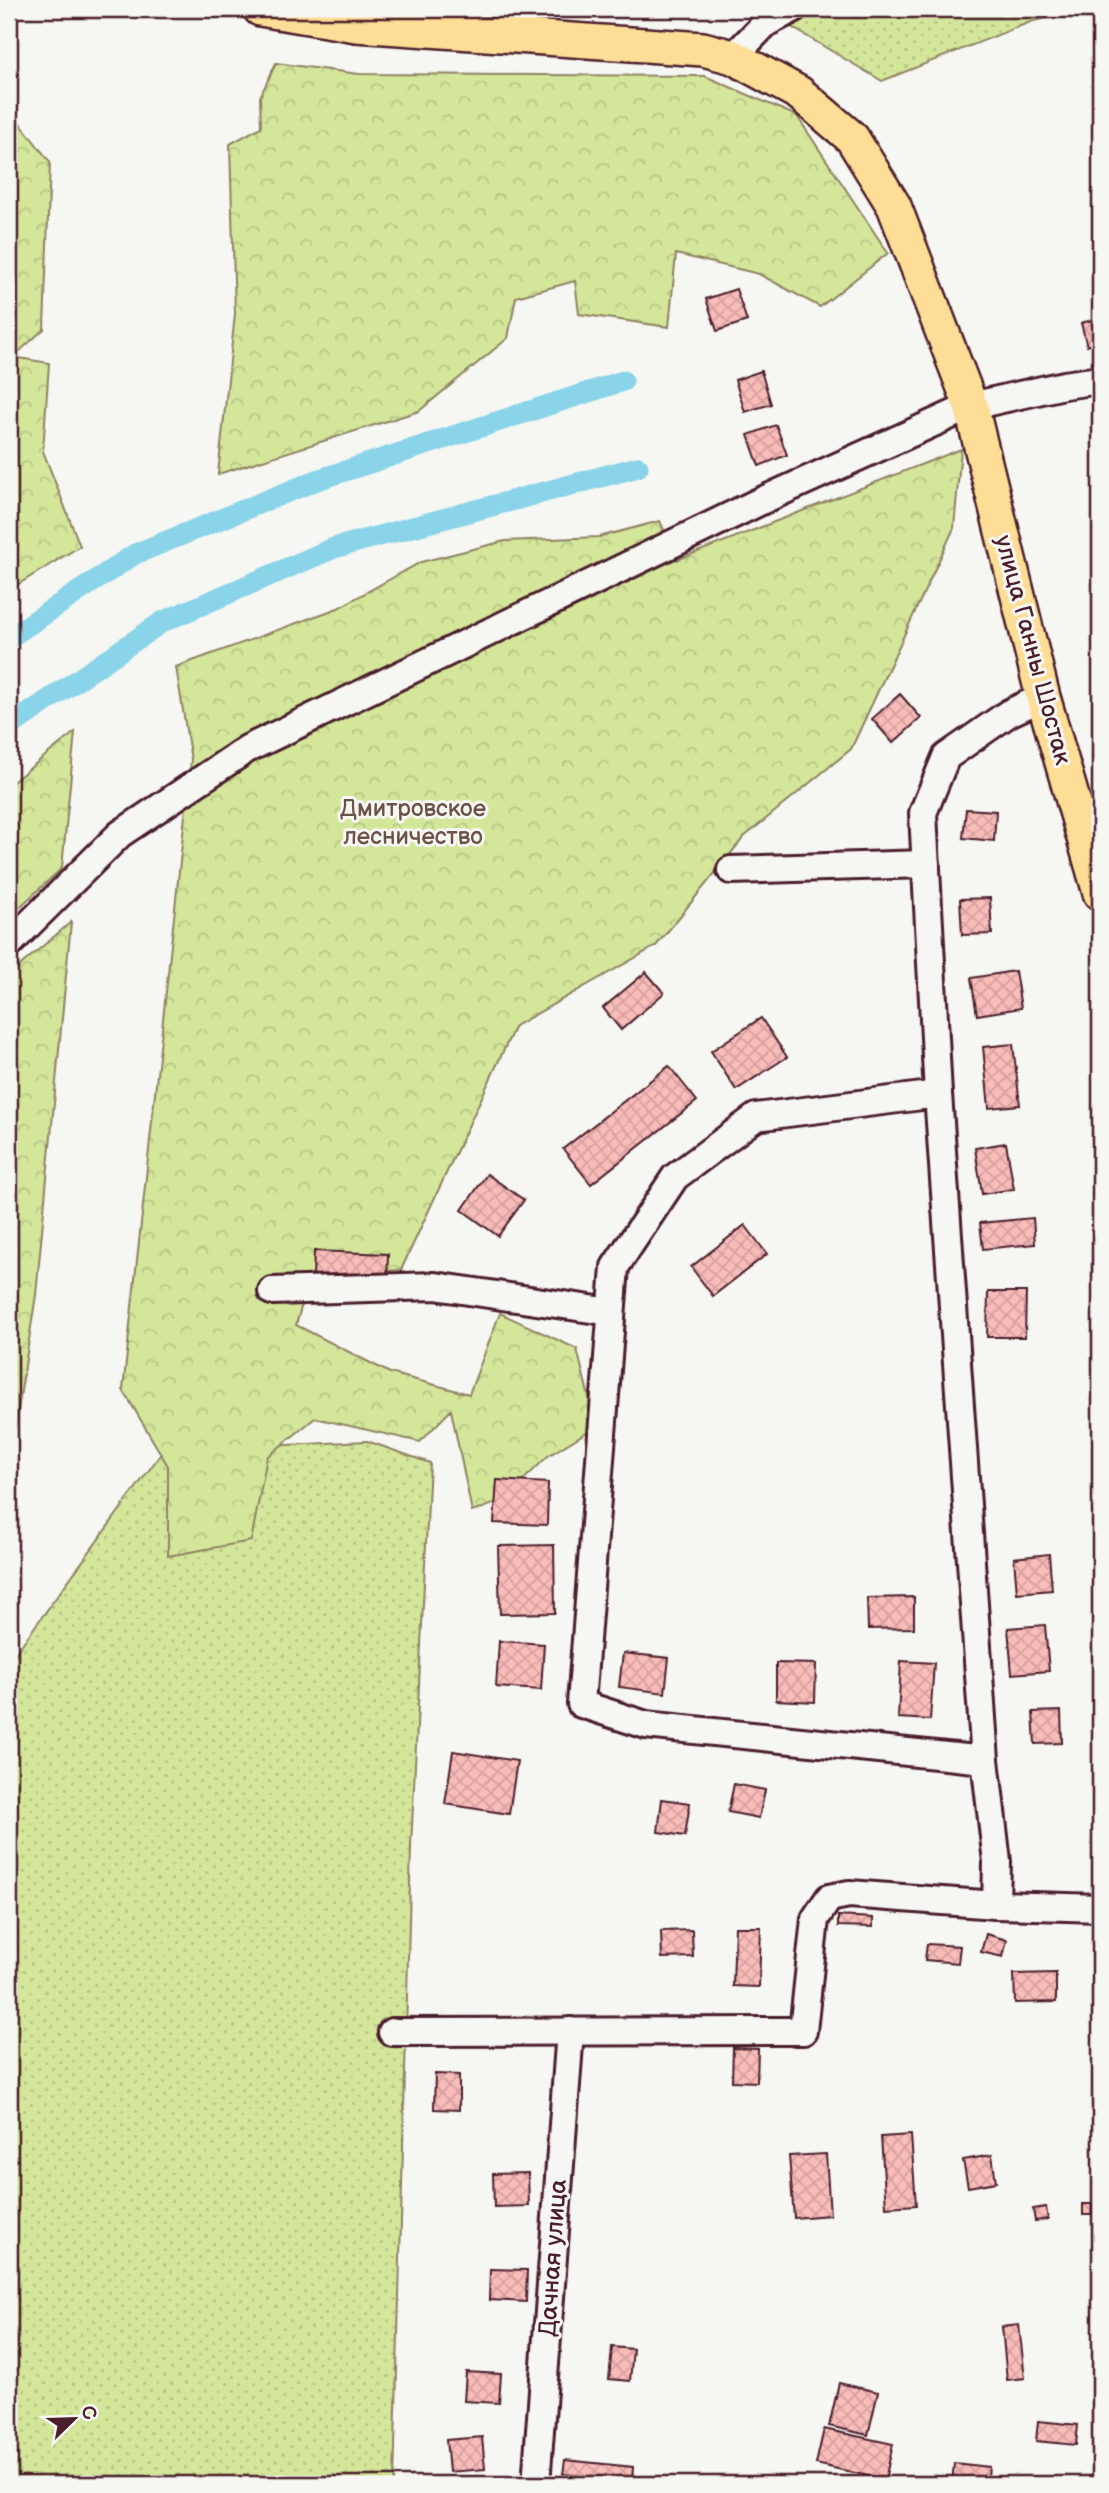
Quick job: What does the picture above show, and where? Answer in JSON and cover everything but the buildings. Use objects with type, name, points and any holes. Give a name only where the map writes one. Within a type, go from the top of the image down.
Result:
[{"type":"main road","name":"улица Ганны Шостак","points":[[260,9],[356,25],[703,49],[733,57],[799,93],[852,138],[894,206],[971,406],[1043,696],[1100,893]]},
{"type":"street","points":[[733,57],[766,23],[793,9]]},
{"type":"street","points":[[9,944],[120,834],[247,748],[761,501],[971,406],[1064,384],[1100,380]]},
{"type":"street","points":[[996,1905],[997,1862],[985,1760],[938,1094],[923,813],[946,757],[1009,713],[1043,696]]},
{"type":"street","points":[[731,870],[926,864]]},
{"type":"street","points":[[938,1094],[757,1117],[676,1177],[615,1266],[581,1704],[646,1725],[985,1760]]},
{"type":"street","points":[[272,1291],[435,1286],[611,1312]]},
{"type":"street","points":[[392,2032],[803,2031],[815,1919],[829,1898],[849,1894],[996,1905],[1100,1909]]},
{"type":"street","name":"Дачная улица","points":[[536,2484],[570,2032]]},
{"type":"green space","points":[[761,9],[1095,9],[1033,21],[882,81]]},
{"type":"green space","points":[[276,63],[359,74],[705,76],[797,116],[888,253],[820,307],[759,274],[676,254],[669,327],[579,314],[575,281],[516,297],[508,338],[419,411],[218,474],[235,314],[230,144],[261,127],[260,97]]},
{"type":"green space","points":[[9,109],[50,162],[44,329],[13,357],[49,363],[43,451],[80,546],[9,590]]},
{"type":"green space","name":"Дмитровское лесничество","points":[[961,449],[954,528],[851,749],[744,837],[656,946],[515,1026],[401,1270],[310,1276],[296,1325],[390,1373],[469,1394],[500,1313],[577,1349],[596,1426],[548,1456],[502,1501],[472,1512],[451,1410],[420,1442],[315,1418],[267,1457],[251,1541],[168,1556],[168,1466],[123,1390],[191,760],[176,667],[338,608],[421,562],[505,541],[599,537],[660,521],[677,560]]},
{"type":"green space","points":[[75,732],[62,868],[9,917],[9,785]]},
{"type":"green space","points":[[71,922],[36,1295],[9,1468],[9,975]]},
{"type":"green space","points":[[367,1441],[430,1463],[411,1846],[394,2484],[9,2484],[9,1662],[163,1451]]},
{"type":"waterway","points":[[9,638],[135,554],[317,480],[623,381]]},
{"type":"waterway","points":[[9,727],[162,622],[334,548],[638,467]]}]
